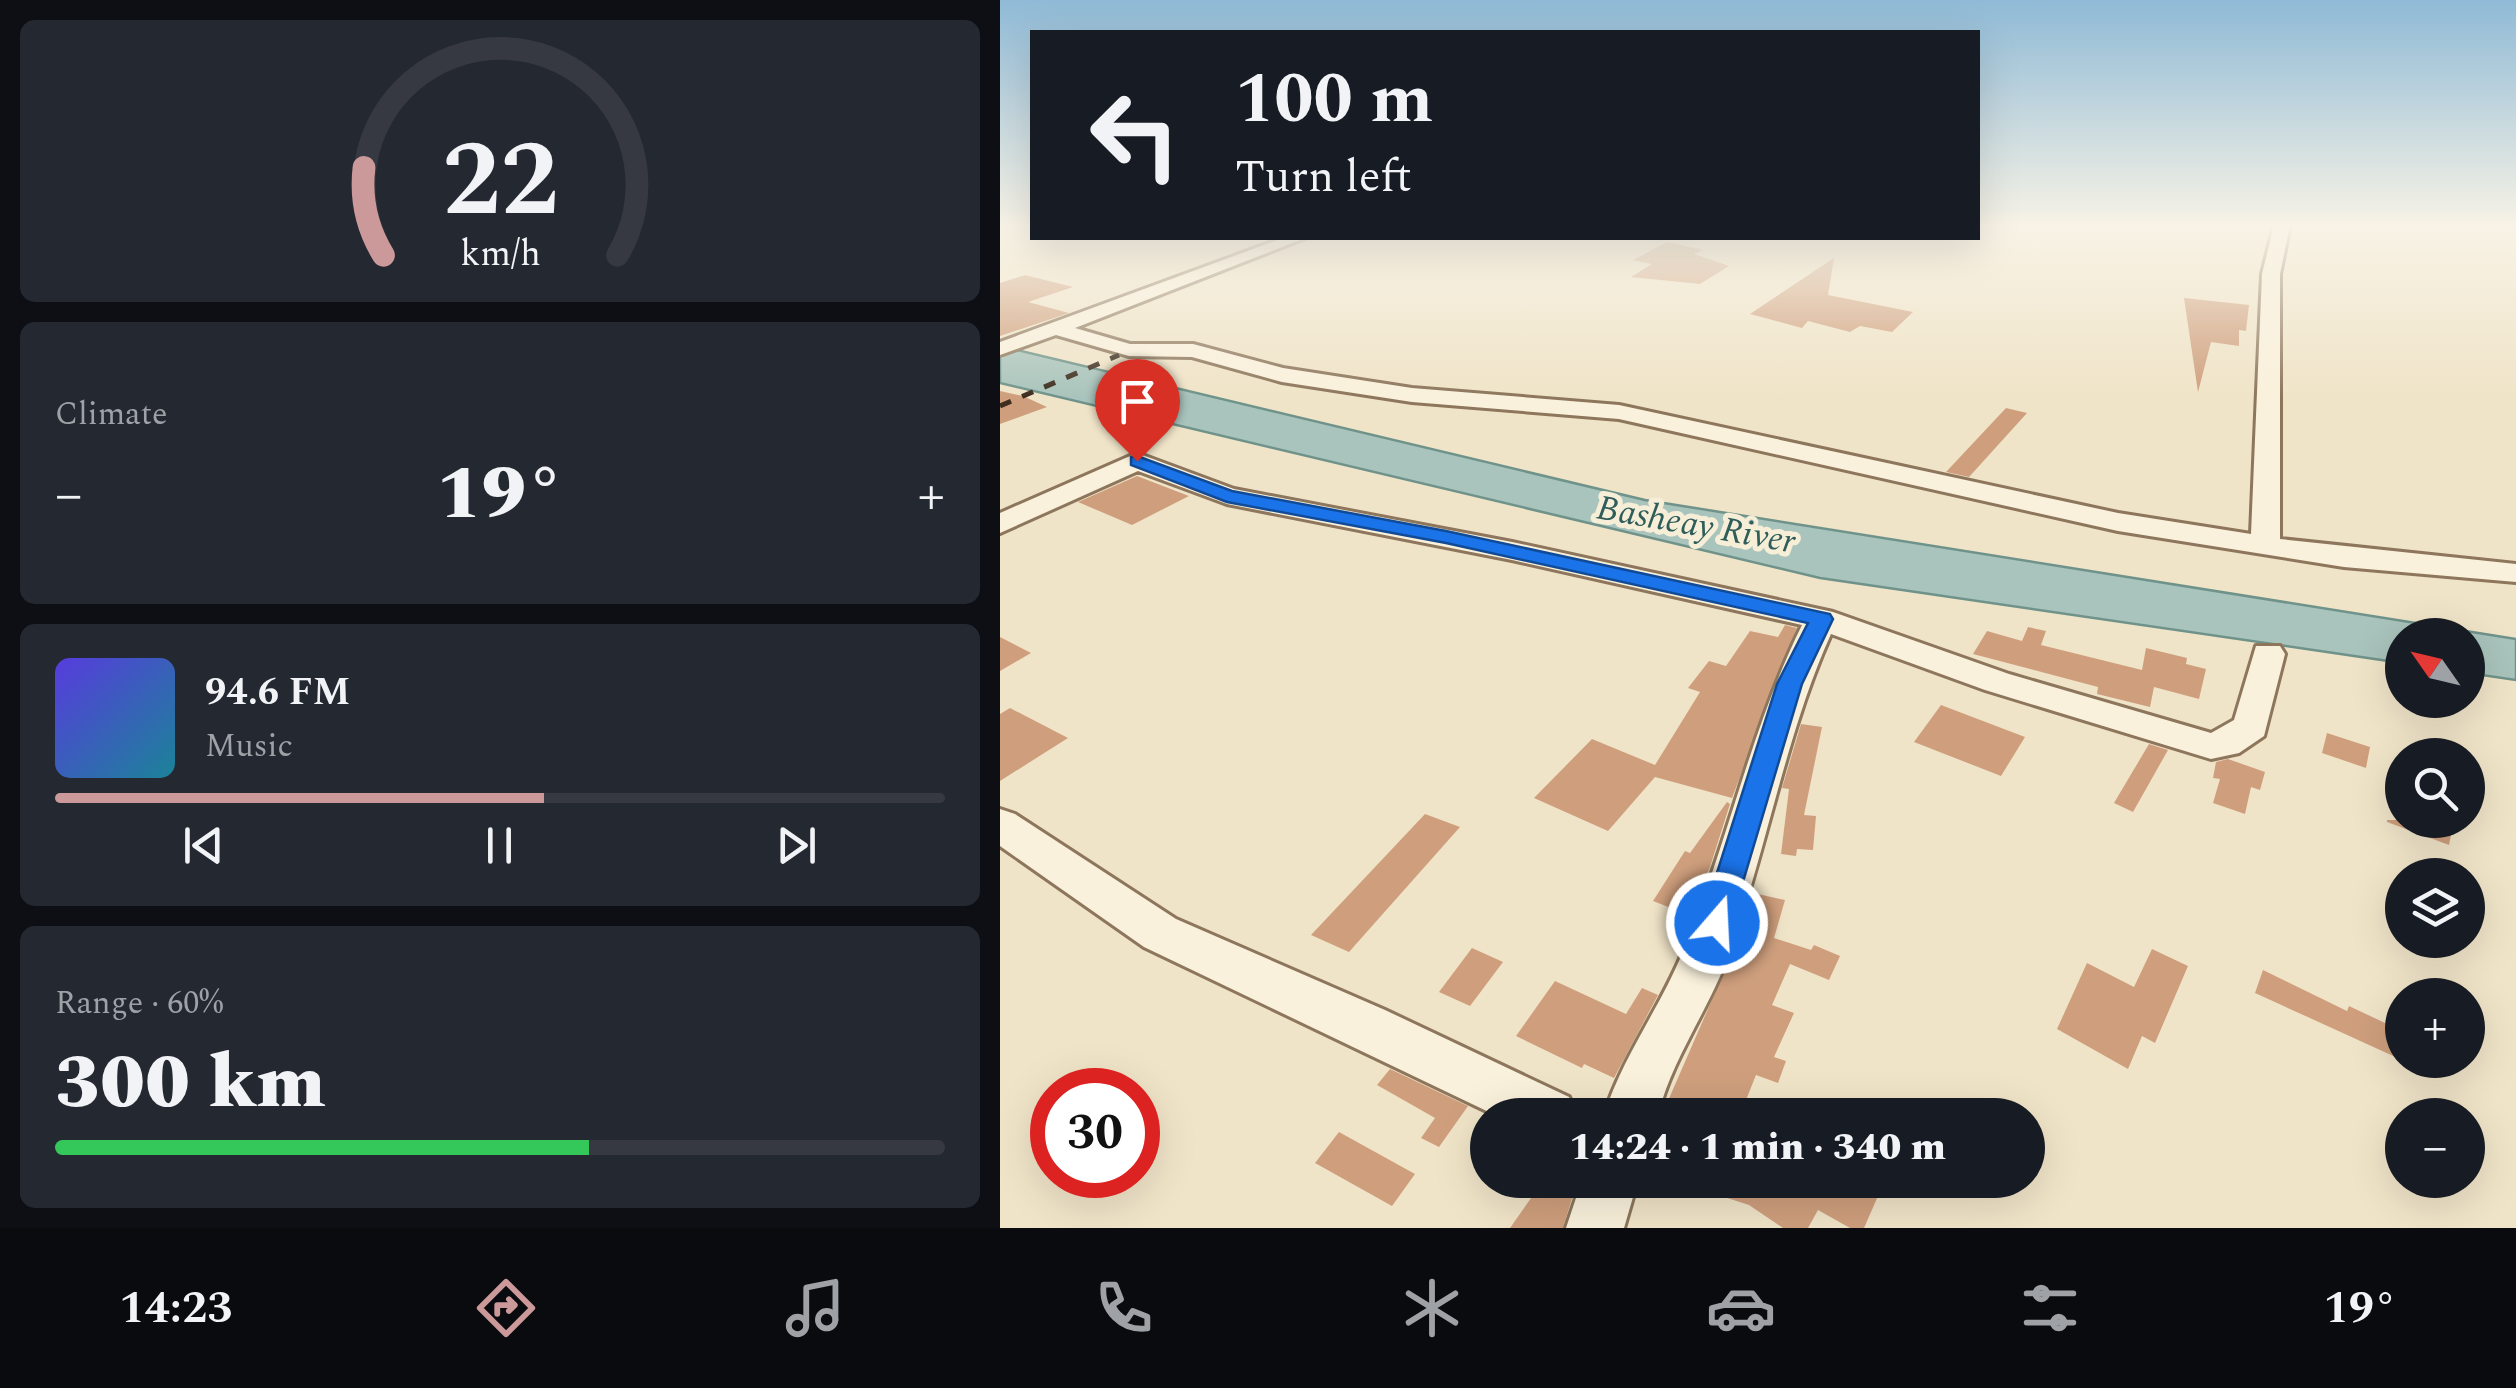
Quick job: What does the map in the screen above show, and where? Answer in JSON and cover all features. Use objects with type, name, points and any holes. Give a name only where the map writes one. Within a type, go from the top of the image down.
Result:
[{"type":"street","points":[[1000,349],[1177,282]]},
{"type":"street","points":[[2265,545],[2271,282]]},
{"type":"street","points":[[1056,327],[1129,350],[1193,351],[1282,375],[1636,415],[2118,522],[2427,568],[2516,573]]},
{"type":"street","points":[[1000,524],[1137,461],[1227,496],[1496,547],[1822,619],[1997,682],[2211,746],[2226,744],[2251,728],[2268,654]]},
{"type":"street","points":[[1635,1098],[1704,959],[1742,850],[1790,684],[1822,619]]},
{"type":"street","points":[[1000,825],[1160,933],[1368,1026],[1515,1098]]},
{"type":"street","points":[[1595,1228],[1604,1198]]},
{"type":"water","name":"Basheay River","points":[[1000,346],[1645,500],[2385,618],[2385,661],[1820,578],[1000,383]]},
{"type":"water","points":[[2485,634],[2516,639],[2516,680],[2485,675]]},
{"type":"building","points":[[1054,282],[1073,287],[1028,302],[1069,313],[1000,336],[1000,283]]},
{"type":"building","points":[[1798,282],[1830,282],[1828,295],[1913,312],[1892,332],[1860,326],[1850,332],[1808,321],[1802,328],[1750,314]]},
{"type":"building","points":[[2184,298],[2249,305],[2246,331],[2239,330],[2239,346],[2211,342],[2198,392]]},
{"type":"building","points":[[1000,391],[1023,396],[1047,407],[1000,424]]},
{"type":"building","points":[[2006,408],[2027,413],[1969,477],[1946,472]]},
{"type":"building","points":[[1137,476],[1189,496],[1132,525],[1078,502]]},
{"type":"building","points":[[1785,625],[1797,628],[1732,798],[1655,777],[1608,831],[1534,798],[1592,739],[1655,765],[1700,692],[1688,688],[1709,661],[1726,666],[1750,631],[1778,637]]},
{"type":"building","points":[[2028,627],[2046,631],[2041,645],[2142,670],[2146,648],[2187,658],[2186,664],[2206,669],[2199,699],[2154,687],[2150,707],[2097,694],[2098,687],[1973,654],[1987,631],[2022,641]]},
{"type":"building","points":[[1000,637],[1031,653],[1000,671]]},
{"type":"building","points":[[1941,705],[2025,737],[2001,776],[1914,742]]},
{"type":"building","points":[[1010,708],[1068,738],[1000,781],[1000,714]]},
{"type":"building","points":[[1801,724],[1822,727],[1804,815],[1816,816],[1813,850],[1797,849],[1796,856],[1781,854],[1789,789],[1782,788]]},
{"type":"building","points":[[2327,733],[2370,747],[2366,768],[2322,753]]},
{"type":"building","points":[[2149,744],[2168,750],[2133,812],[2114,803]]},
{"type":"building","points":[[2228,759],[2265,772],[2260,790],[2251,787],[2245,814],[2213,803],[2220,779],[2213,778],[2216,762]]},
{"type":"building","points":[[1727,802],[1730,804],[1710,867],[1689,915],[1653,901],[1685,851],[1690,853]]},
{"type":"building","points":[[1425,814],[1460,827],[1349,952],[1311,935]]},
{"type":"building","points":[[2430,838],[2450,838],[2449,845]]},
{"type":"building","points":[[1758,894],[1785,900],[1774,938],[1811,950],[1814,945],[1840,956],[1829,980],[1790,964],[1772,1005],[1794,1013],[1774,1057],[1786,1061],[1778,1083],[1756,1075],[1747,1098],[1669,1098]]},
{"type":"building","points":[[1472,948],[1503,962],[1470,1006],[1439,992]]},
{"type":"building","points":[[2152,949],[2188,966],[2155,1043],[2142,1036],[2128,1069],[2057,1029],[2087,963],[2134,987]]},
{"type":"building","points":[[2263,970],[2347,1011],[2349,1006],[2385,1023],[2385,1052],[2255,993]]},
{"type":"building","points":[[1555,981],[1626,1014],[1642,988],[1658,995],[1614,1078],[1584,1064],[1582,1068],[1516,1036]]},
{"type":"building","points":[[1390,1069],[1468,1106],[1439,1147],[1421,1138],[1435,1118],[1377,1085]]},
{"type":"building","points":[[1339,1132],[1415,1174],[1392,1206],[1315,1163]]},
{"type":"building","points":[[1531,1198],[1572,1198],[1563,1228],[1510,1228]]},
{"type":"building","points":[[1727,1198],[1877,1198],[1864,1228],[1850,1228],[1818,1210],[1808,1228],[1783,1228],[1749,1205]]},
{"type":"railway","points":[[1000,406],[1119,355]]},
{"type":"route","points":[[1137,461],[1227,496],[1446,537],[1822,619],[1790,684],[1717,923]]}]
